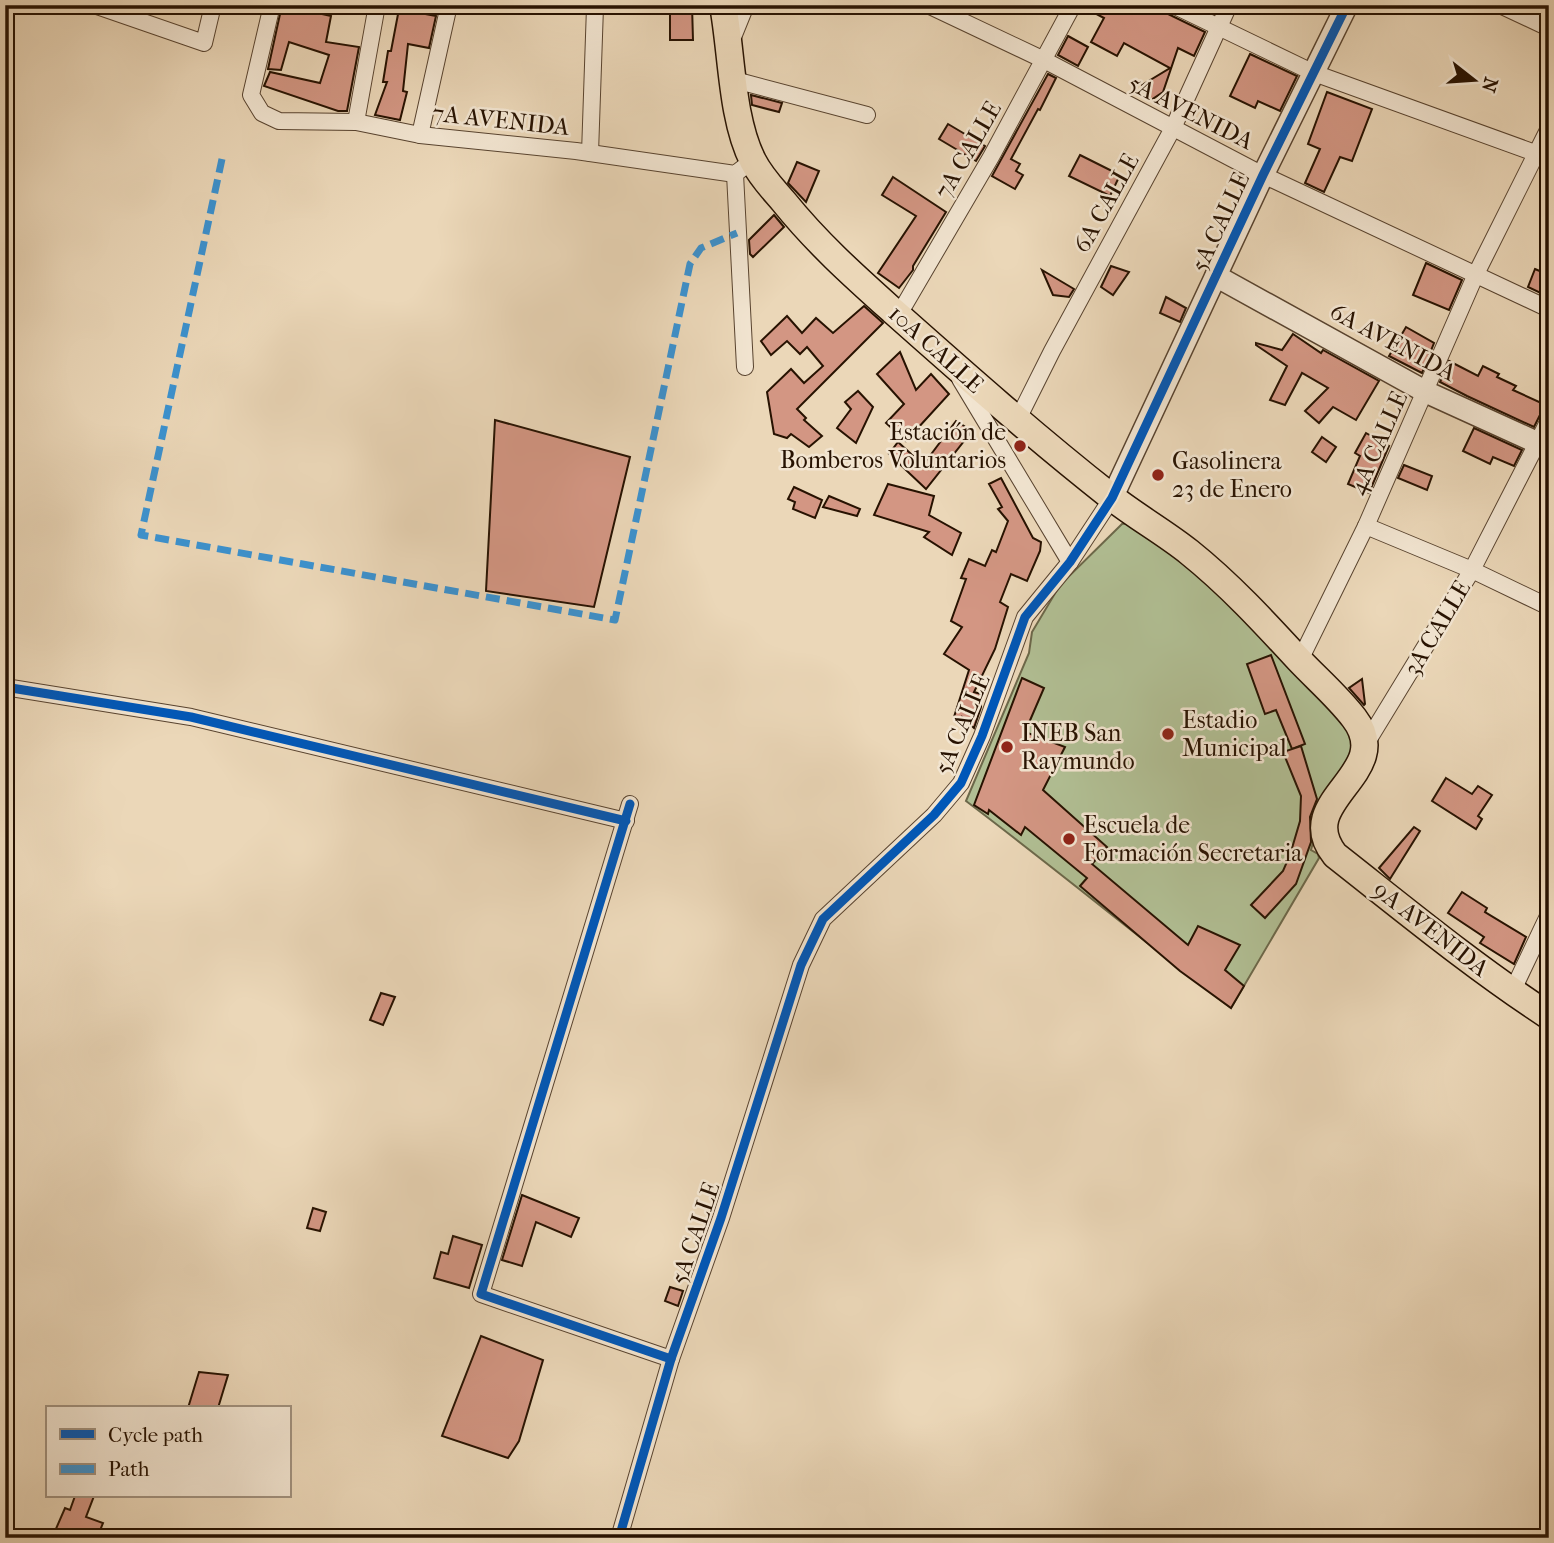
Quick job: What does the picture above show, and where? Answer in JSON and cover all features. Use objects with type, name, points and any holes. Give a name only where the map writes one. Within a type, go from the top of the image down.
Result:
[{"type":"main road","name":"10A CALLE","points":[[723,5],[730,43],[731,79],[747,145],[744,167],[762,176],[829,254],[1017,421],[1112,498],[1189,552],[1242,599],[1355,720],[1362,734],[1364,747]]},
{"type":"main road","name":"3A CALLE","points":[[1322,832],[1331,804],[1356,772],[1364,747]]},
{"type":"main road","name":"9A AVENIDA","points":[[1322,832],[1326,844],[1335,855],[1512,992],[1549,1016]]},
{"type":"street","points":[[94,5],[204,43],[213,5]]},
{"type":"street","name":"7A AVENIDA","points":[[272,5],[251,95],[262,113],[279,121],[356,122],[421,135],[744,167]]},
{"type":"street","points":[[356,122],[377,5]]},
{"type":"street","points":[[421,135],[449,5]]},
{"type":"street","points":[[730,43],[746,5]]},
{"type":"street","name":"5A AVENIDA","points":[[928,5],[1044,60],[1263,174],[1549,309]]},
{"type":"street","name":"7A CALLE","points":[[898,316],[1073,5]]},
{"type":"street","points":[[1173,5],[1314,73],[1543,156]]},
{"type":"street","name":"6A CALLE","points":[[1017,421],[1173,128],[1229,5]]},
{"type":"street","name":"5A CALLE","points":[[619,1538],[671,1359],[721,1218],[801,965],[824,919],[934,815],[961,783],[982,736],[1025,617],[1070,562],[1112,498],[1263,174],[1347,5]]},
{"type":"street","points":[[1500,5],[1549,28]]},
{"type":"street","points":[[590,153],[595,7]]},
{"type":"street","points":[[731,79],[867,115]]},
{"type":"street","name":"4A CALLE","points":[[1300,660],[1366,526],[1476,274],[1543,156],[1549,128]]},
{"type":"street","points":[[744,167],[745,367]]},
{"type":"street","name":"6A AVENIDA","points":[[1216,276],[1426,392],[1543,444]]},
{"type":"street","points":[[950,362],[1070,562]]},
{"type":"street","name":"3A CALLE","points":[[1364,747],[1472,570],[1543,444],[1549,421]]},
{"type":"street","points":[[1366,526],[1472,570],[1549,607]]},
{"type":"street","points":[[5,687],[191,717],[626,821]]},
{"type":"street","points":[[630,804],[481,1294],[671,1359]]},
{"type":"street","points":[[1512,992],[1549,914]]},
{"type":"green space","points":[[1131,523],[1211,581],[1355,734],[1358,749],[1321,812],[1311,850],[1318,854],[1319,858],[1231,1008],[966,801],[1029,653],[1032,632],[1060,585],[1122,524]]},
{"type":"building","points":[[282,5],[331,16],[326,42],[359,47],[347,111],[338,111],[264,86],[270,72],[320,83],[329,55],[289,42],[281,70],[268,69]]},
{"type":"building","points":[[670,5],[692,5],[693,40],[670,40]]},
{"type":"building","points":[[1083,5],[1163,5],[1168,14],[1205,32],[1194,56],[1178,48],[1163,92],[1151,100],[1142,85],[1170,68],[1124,43],[1117,56],[1091,42],[1104,18]]},
{"type":"building","points":[[399,9],[436,16],[429,48],[408,44],[403,91],[407,92],[400,120],[375,115],[387,82],[383,82],[388,51],[391,51]]},
{"type":"building","points":[[1068,36],[1088,47],[1078,66],[1058,55]]},
{"type":"building","points":[[1250,54],[1297,76],[1280,111],[1258,101],[1255,108],[1230,96]]},
{"type":"building","points":[[1048,74],[1056,78],[1011,159],[1020,164],[1016,171],[1023,175],[1015,189],[992,176]]},
{"type":"building","points":[[1327,92],[1372,109],[1352,161],[1340,157],[1324,192],[1305,183],[1320,149],[1308,144]]},
{"type":"building","points":[[751,95],[782,103],[779,112],[752,105]]},
{"type":"building","points":[[948,124],[985,146],[976,161],[939,139]]},
{"type":"building","points":[[1080,155],[1120,175],[1110,196],[1069,176]]},
{"type":"building","points":[[797,162],[819,171],[806,202],[788,183]]},
{"type":"building","points":[[893,177],[946,212],[913,270],[899,288],[878,273],[916,216],[882,195]]},
{"type":"building","points":[[774,215],[784,227],[753,257],[750,254],[749,240]]},
{"type":"building","points":[[1426,263],[1462,280],[1449,310],[1413,295]]},
{"type":"building","points":[[1111,266],[1129,272],[1113,295],[1101,287]]},
{"type":"building","points":[[1535,269],[1549,275],[1549,297],[1528,287]]},
{"type":"building","points":[[1042,270],[1074,289],[1069,297],[1053,295]]},
{"type":"building","points":[[1166,297],[1186,308],[1180,322],[1160,313]]},
{"type":"building","points":[[864,306],[883,323],[797,409],[806,418],[804,420],[822,436],[809,447],[791,434],[787,438],[774,434],[767,392],[791,369],[804,383],[823,366],[807,347],[800,354],[787,341],[771,355],[761,341],[787,316],[802,333],[816,318],[833,333]]},
{"type":"building","points":[[1406,327],[1434,343],[1422,373],[1389,356]]},
{"type":"building","points":[[1293,334],[1321,353],[1323,350],[1379,381],[1356,420],[1333,407],[1319,423],[1305,411],[1328,388],[1302,373],[1285,405],[1270,400],[1287,366],[1256,343],[1282,350]]},
{"type":"building","points":[[900,352],[916,390],[931,374],[949,394],[906,441],[886,423],[904,404],[877,374]]},
{"type":"building","points":[[1449,361],[1478,376],[1483,366],[1499,374],[1497,377],[1516,386],[1513,390],[1548,406],[1534,427],[1440,382]]},
{"type":"building","points":[[858,391],[873,407],[856,443],[837,428],[851,409],[845,402]]},
{"type":"building","points":[[495,420],[630,457],[594,607],[486,591]]},
{"type":"building","points":[[956,421],[972,431],[926,489],[889,454],[898,442],[923,465]]},
{"type":"building","points":[[1474,428],[1522,450],[1514,466],[1493,457],[1490,464],[1463,451]]},
{"type":"building","points":[[1366,433],[1389,446],[1369,493],[1348,484],[1360,456],[1355,453]]},
{"type":"building","points":[[1322,437],[1336,447],[1326,462],[1312,452]]},
{"type":"building","points":[[1404,465],[1432,476],[1427,490],[1398,478]]},
{"type":"building","points":[[1001,478],[1033,538],[1041,542],[1027,581],[1011,574],[1000,602],[1008,607],[995,649],[974,692],[981,694],[981,707],[974,728],[962,717],[961,720],[954,717],[969,670],[944,654],[962,627],[951,621],[966,579],[961,578],[969,559],[985,566],[992,550],[996,552],[1008,521],[998,509],[1002,507],[989,484]]},
{"type":"building","points":[[888,484],[934,496],[929,515],[961,533],[952,555],[924,537],[929,532],[874,515]]},
{"type":"building","points":[[794,487],[822,500],[815,518],[793,509],[795,502],[788,499]]},
{"type":"building","points":[[829,496],[860,509],[857,516],[823,507]]},
{"type":"building","points":[[1271,655],[1305,744],[1292,749],[1276,710],[1265,714],[1247,664]]},
{"type":"building","points":[[1022,678],[1044,688],[1025,732],[1065,747],[1043,790],[1107,847],[1092,864],[1188,945],[1198,926],[1240,945],[1225,970],[1244,986],[1231,1008],[1180,971],[1080,886],[1087,878],[1025,827],[1021,835],[989,810],[988,814],[974,805]]},
{"type":"building","points":[[1362,679],[1365,704],[1364,705],[1349,688]]},
{"type":"building","points":[[1301,746],[1317,799],[1310,817],[1311,842],[1296,884],[1265,918],[1251,905],[1283,871],[1300,821],[1301,796],[1283,752]]},
{"type":"building","points":[[1446,778],[1472,794],[1478,786],[1492,795],[1478,816],[1482,819],[1476,829],[1432,801]]},
{"type":"building","points":[[1414,827],[1420,831],[1390,879],[1379,868]]},
{"type":"building","points":[[1462,892],[1487,908],[1485,912],[1526,937],[1514,964],[1480,943],[1484,937],[1448,913]]},
{"type":"building","points":[[381,993],[395,997],[383,1025],[370,1020]]},
{"type":"building","points":[[522,1195],[579,1218],[571,1237],[536,1222],[522,1266],[502,1260]]},
{"type":"building","points":[[313,1208],[326,1212],[320,1231],[307,1228]]},
{"type":"building","points":[[453,1236],[482,1245],[469,1288],[434,1278],[441,1252],[448,1254]]},
{"type":"building","points":[[670,1287],[683,1291],[678,1306],[665,1301]]},
{"type":"building","points":[[481,1336],[543,1360],[519,1441],[508,1458],[442,1436]]},
{"type":"building","points":[[199,1372],[228,1375],[219,1406],[189,1406]]},
{"type":"building","points":[[74,1498],[93,1498],[86,1517],[103,1523],[97,1538],[52,1538],[65,1508],[70,1510]]},
{"type":"marked path","points":[[222,159],[141,535],[615,620],[690,264],[701,248],[737,233]]},
{"type":"cycle path","points":[[619,1538],[671,1359],[721,1218],[801,965],[823,919],[934,815],[961,783],[982,736],[1025,617],[1070,562],[1112,498],[1263,175],[1347,5]]},
{"type":"cycle path","points":[[5,687],[191,717],[626,821]]},
{"type":"cycle path","points":[[630,804],[481,1294],[671,1359]]},
{"type":"place","name":"Estación de Bomberos Voluntarios","points":[[1020,446]]},
{"type":"place","name":"Gasolinera 23 de Enero","points":[[1158,475]]},
{"type":"place","name":"Estadio Municipal","points":[[1168,734]]},
{"type":"place","name":"INEB San Raymundo","points":[[1007,747]]},
{"type":"place","name":"Escuela de Formación Secretaria","points":[[1069,839]]}]
